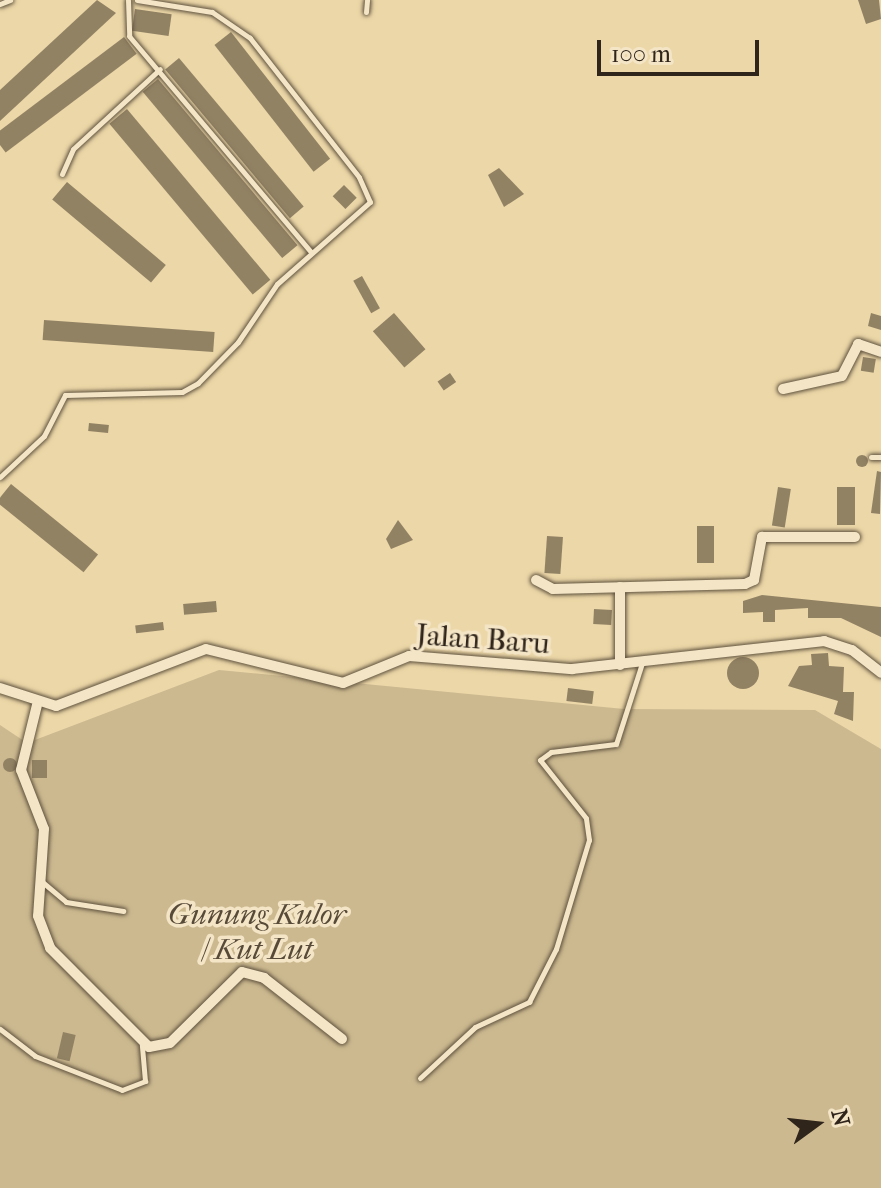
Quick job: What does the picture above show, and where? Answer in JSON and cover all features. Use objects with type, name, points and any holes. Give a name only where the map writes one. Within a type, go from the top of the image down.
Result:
[{"type":"street","points":[[783,389],[842,376],[858,344],[881,352]]},
{"type":"street","points":[[536,580],[553,589],[745,584],[754,580],[762,537],[855,537]]},
{"type":"street","points":[[620,587],[620,665]]},
{"type":"street","name":"Jalan Baru","points":[[37,705],[66,704],[206,649],[332,683],[409,656],[547,668],[620,665],[824,641],[852,650],[881,673]]},
{"type":"street","points":[[0,688],[37,705],[21,770],[44,829],[38,916],[50,948],[142,1045],[170,1043],[242,972],[264,978],[342,1039]]},
{"type":"lane","points":[[0,4],[10,0]]},
{"type":"lane","points":[[128,0],[129,36],[160,69],[311,252]]},
{"type":"lane","points":[[0,477],[44,436],[65,395],[182,392],[198,383],[311,252],[367,208],[359,177],[240,29],[212,12],[137,0]]},
{"type":"lane","points":[[366,12],[367,0]]},
{"type":"lane","points":[[62,174],[73,149],[160,69]]},
{"type":"lane","points":[[871,457],[881,457]]},
{"type":"lane","points":[[420,1078],[475,1027],[529,1002],[556,949],[589,840],[586,818],[540,760],[551,752],[616,744],[642,662]]},
{"type":"lane","points":[[39,880],[66,902],[123,911]]},
{"type":"lane","points":[[0,1029],[35,1056],[122,1090],[145,1081],[142,1045]]},
{"type":"green space","name":"Gunung Kulor / Kut Lut","points":[[219,670],[624,709],[815,710],[881,749],[881,1188],[0,1188],[0,725],[27,743]]},
{"type":"building","points":[[97,0],[116,13],[0,121],[0,90]]},
{"type":"building","points":[[858,0],[879,0],[881,19],[866,24]]},
{"type":"building","points":[[135,9],[172,14],[169,36],[132,31]]},
{"type":"building","points":[[231,32],[330,159],[314,172],[214,45]]},
{"type":"building","points":[[124,37],[137,54],[6,152],[0,145],[0,130]]},
{"type":"building","points":[[179,58],[304,207],[290,218],[165,70]]},
{"type":"building","points":[[158,79],[297,245],[282,258],[143,92]]},
{"type":"building","points":[[127,109],[270,280],[253,295],[109,124]]},
{"type":"building","points":[[499,168],[524,194],[504,207],[488,175]]},
{"type":"building","points":[[67,182],[166,265],[151,283],[52,200]]},
{"type":"building","points":[[344,185],[357,198],[345,209],[333,196]]},
{"type":"building","points":[[362,276],[380,308],[371,313],[353,281]]},
{"type":"building","points":[[394,313],[425,349],[404,368],[373,331]]},
{"type":"building","points":[[871,313],[881,316],[881,330],[868,326]]},
{"type":"building","points":[[44,320],[215,332],[213,352],[43,340]]},
{"type":"building","points":[[863,357],[876,359],[874,373],[861,371]]},
{"type":"building","points":[[450,373],[456,382],[444,391],[438,381]]},
{"type":"building","points":[[89,423],[109,425],[108,433],[88,431]]},
{"type":"building","points":[[862,455],[868,461],[862,467],[856,461]]},
{"type":"building","points":[[877,471],[881,472],[880,514],[871,513]]},
{"type":"building","points":[[11,484],[98,554],[84,572],[0,505],[0,498]]},
{"type":"building","points":[[778,487],[791,489],[785,528],[772,526]]},
{"type":"building","points":[[837,487],[855,487],[855,525],[837,525]]},
{"type":"building","points":[[398,520],[413,540],[391,549],[386,539]]},
{"type":"building","points":[[697,526],[714,526],[714,563],[697,563]]},
{"type":"building","points":[[547,536],[563,537],[560,574],[544,573]]},
{"type":"building","points":[[762,595],[881,607],[881,637],[841,618],[808,618],[808,608],[775,610],[775,622],[763,622],[763,612],[743,613],[743,601]]},
{"type":"building","points":[[216,601],[217,612],[184,615],[183,604]]},
{"type":"building","points":[[594,609],[612,610],[611,625],[593,624]]},
{"type":"building","points":[[163,622],[164,630],[136,633],[135,625]]},
{"type":"building","points":[[828,653],[829,666],[844,667],[843,692],[854,692],[853,721],[834,714],[838,701],[788,686],[799,666],[812,665],[811,654]]},
{"type":"building","points":[[743,657],[755,661],[759,673],[755,685],[743,689],[731,685],[727,673],[731,661]]},
{"type":"building","points":[[568,688],[594,691],[592,704],[566,701]]},
{"type":"building","points":[[10,758],[17,765],[10,772],[3,765]]},
{"type":"building","points":[[32,760],[47,760],[47,778],[32,778]]},
{"type":"building","points":[[63,1032],[76,1035],[70,1061],[57,1058]]}]
